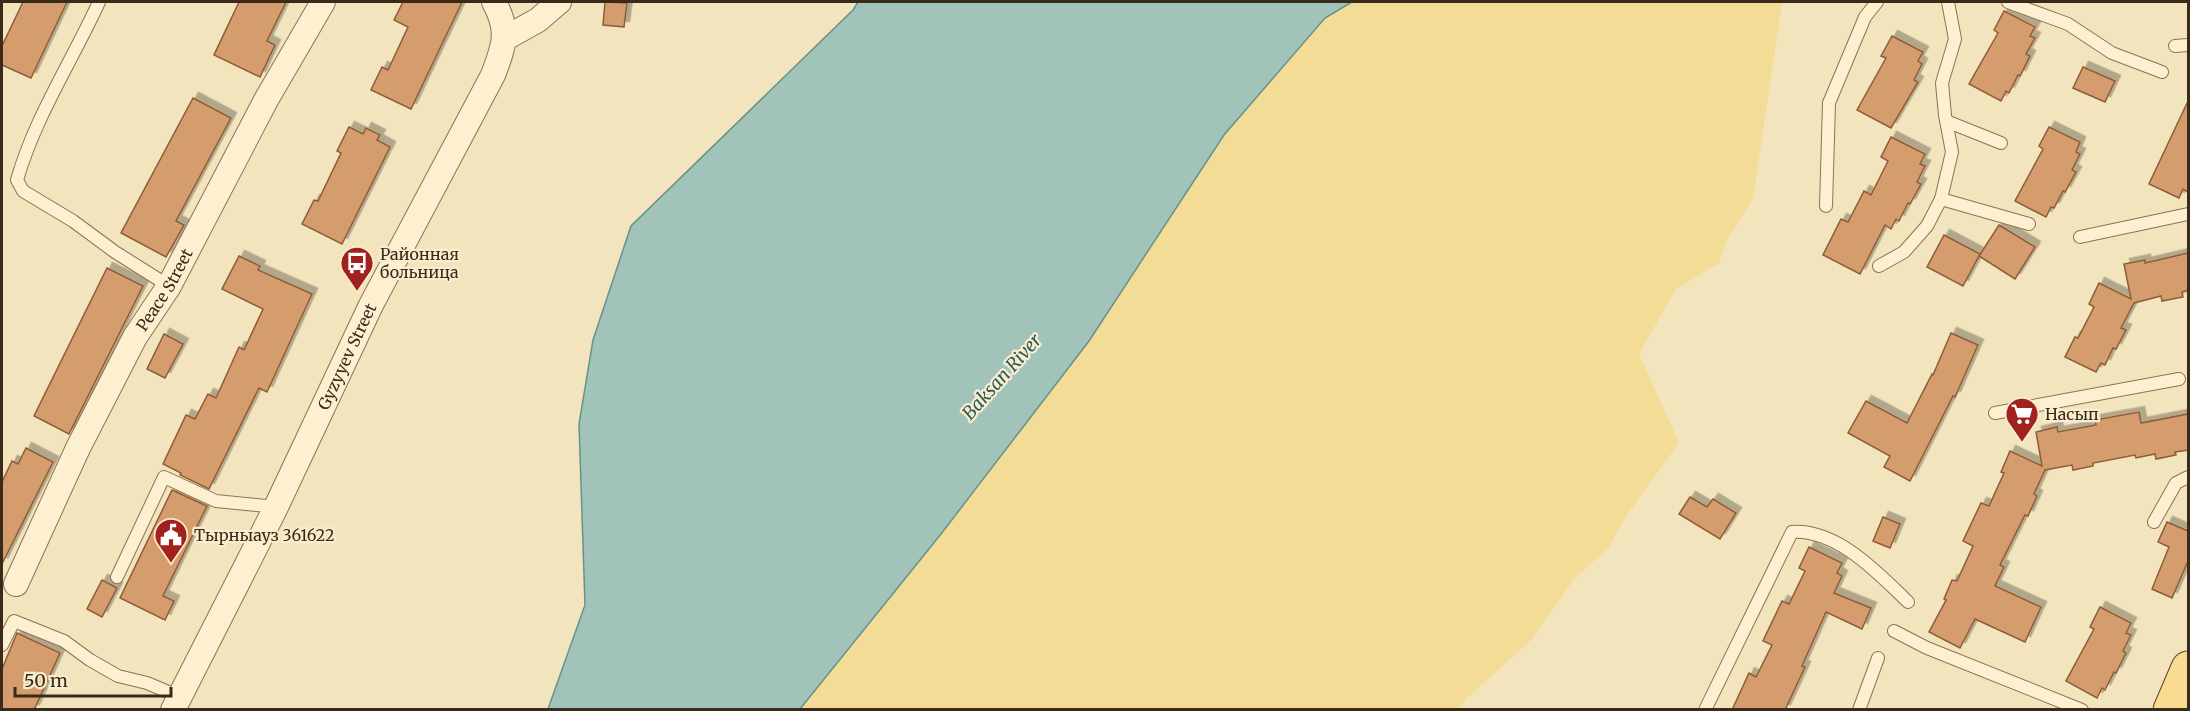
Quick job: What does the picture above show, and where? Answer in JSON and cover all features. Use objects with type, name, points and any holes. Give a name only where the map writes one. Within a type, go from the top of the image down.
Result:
[{"type":"main road","points":[[2170,710],[2188,668]]},
{"type":"street","name":"Peace Street","points":[[16,585],[78,447],[135,337],[169,286],[266,100],[323,2]]},
{"type":"street","name":"Gyzyyev Street","points":[[176,703],[276,507],[374,300],[493,75],[504,39],[502,17],[494,2]]},
{"type":"street","points":[[504,39],[538,20],[559,2]]},
{"type":"lane","points":[[99,2],[38,121],[25,151],[17,180],[23,191],[73,221],[115,252],[169,286]]},
{"type":"lane","points":[[1826,206],[1829,103],[1865,17],[1877,2]]},
{"type":"lane","points":[[1879,266],[1904,252],[1927,226],[1941,199],[1952,152],[1942,83],[1955,39],[1948,2]]},
{"type":"lane","points":[[2008,2],[2068,24],[2112,53],[2162,72]]},
{"type":"lane","points":[[2175,46],[2188,45]]},
{"type":"lane","points":[[1946,121],[2001,143]]},
{"type":"lane","points":[[1941,199],[2029,224]]},
{"type":"lane","points":[[2080,237],[2188,213]]},
{"type":"lane","points":[[1995,413],[2179,379]]},
{"type":"lane","points":[[117,577],[164,477],[216,501],[276,507]]},
{"type":"lane","points":[[2154,522],[2176,483],[2188,477]]},
{"type":"lane","points":[[1705,710],[1792,532],[1808,531],[1854,552],[1908,602]]},
{"type":"lane","points":[[2,645],[14,621],[64,641],[90,660],[118,676],[147,683],[176,703]]},
{"type":"lane","points":[[1894,631],[1927,648],[2082,710]]},
{"type":"lane","points":[[1859,710],[1878,658]]},
{"type":"sand","points":[[1352,2],[1782,2],[1753,199],[1727,240],[1719,263],[1676,289],[1639,354],[1679,443],[1624,519],[1609,547],[1574,579],[1532,639],[1467,698],[1459,709],[800,710],[941,534],[1089,341],[1224,135],[1325,18]]},
{"type":"water","name":"Baksan River","points":[[858,2],[1352,2],[1325,18],[1224,135],[1089,341],[941,534],[800,709],[548,709],[585,605],[579,424],[593,340],[631,226],[853,10]]},
{"type":"building","points":[[23,2],[67,2],[31,78],[2,65],[2,46]]},
{"type":"building","points":[[239,2],[286,2],[267,41],[275,45],[260,77],[214,55]]},
{"type":"building","points":[[403,2],[462,2],[411,109],[371,90],[382,67],[388,70],[408,27],[394,20]]},
{"type":"building","points":[[605,2],[627,3],[624,27],[603,25]]},
{"type":"building","points":[[2004,11],[2035,27],[2030,36],[2035,38],[2026,54],[2030,56],[2020,76],[2018,75],[2009,93],[2006,91],[2001,101],[1969,84],[1998,33],[1994,30]]},
{"type":"building","points":[[1892,36],[1923,52],[1918,61],[1922,64],[1914,80],[1918,82],[1891,128],[1857,110],[1886,58],[1881,56]]},
{"type":"building","points":[[2083,67],[2115,81],[2105,102],[2073,88]]},
{"type":"building","points":[[193,98],[231,118],[176,221],[184,225],[166,257],[121,233]]},
{"type":"building","points":[[2188,101],[2188,192],[2183,189],[2179,198],[2149,184]]},
{"type":"building","points":[[349,127],[363,134],[366,128],[380,135],[377,140],[390,147],[342,244],[302,224],[314,200],[318,201],[341,153],[337,151]]},
{"type":"building","points":[[2049,127],[2080,142],[2076,152],[2080,154],[2072,170],[2076,172],[2065,192],[2063,191],[2046,217],[2015,201],[2043,149],[2039,146]]},
{"type":"building","points":[[1891,137],[1925,154],[1920,164],[1925,166],[1917,182],[1921,184],[1899,221],[1896,219],[1891,229],[1885,225],[1860,274],[1823,255],[1841,219],[1848,222],[1864,191],[1871,195],[1888,161],[1881,157]]},
{"type":"building","points":[[1999,225],[2035,247],[2015,279],[1979,256]]},
{"type":"building","points":[[1944,235],[1980,254],[1963,286],[1927,267]]},
{"type":"building","points":[[2188,253],[2188,290],[2182,292],[2183,297],[2162,301],[2161,296],[2134,303],[2121,328],[2126,330],[2116,349],[2113,348],[2105,365],[2101,363],[2096,372],[2065,357],[2094,307],[2089,304],[2099,283],[2131,299],[2124,264],[2145,260],[2145,263]]},
{"type":"building","points":[[239,256],[260,266],[258,270],[312,294],[267,392],[259,388],[209,489],[163,464],[186,415],[195,419],[208,394],[216,398],[239,347],[244,350],[263,309],[222,289]]},
{"type":"building","points":[[107,268],[143,286],[69,434],[34,416]]},
{"type":"building","points":[[1951,333],[1978,345],[1955,397],[1953,396],[1910,481],[1884,467],[1890,456],[1848,433],[1866,401],[1907,423],[1933,375]]},
{"type":"building","points":[[164,334],[183,344],[165,378],[147,369]]},
{"type":"building","points":[[2139,412],[2141,423],[2188,414],[2188,450],[2156,459],[2155,454],[2136,458],[2135,455],[2093,463],[2093,466],[2073,470],[2072,465],[2045,470],[2034,494],[2037,496],[2028,516],[2025,515],[2000,565],[2004,567],[1995,586],[2041,607],[2025,642],[1975,619],[1960,648],[1929,632],[1946,600],[1944,599],[1952,580],[1957,581],[1973,546],[1963,541],[1981,503],[1989,506],[2004,473],[2001,472],[2010,451],[2042,466],[2036,432],[2057,427],[2058,432],[2096,425],[2095,420]]},
{"type":"building","points":[[26,448],[53,462],[2,564],[2,482],[12,461],[18,464]]},
{"type":"building","points":[[172,490],[207,506],[163,596],[174,601],[165,620],[120,598]]},
{"type":"building","points":[[1690,497],[1707,507],[1713,499],[1736,513],[1720,539],[1679,514]]},
{"type":"building","points":[[1883,517],[1900,524],[1890,548],[1873,541]]},
{"type":"building","points":[[2167,522],[2188,531],[2188,561],[2172,598],[2152,589],[2169,547],[2158,542]]},
{"type":"building","points":[[1809,547],[1842,563],[1837,573],[1842,576],[1834,593],[1871,608],[1862,629],[1826,612],[1802,666],[1805,667],[1785,710],[1732,710],[1749,673],[1756,677],[1772,645],[1763,641],[1782,601],[1789,604],[1805,571],[1799,568]]},
{"type":"building","points":[[102,580],[117,588],[102,617],[87,609]]},
{"type":"building","points":[[2100,607],[2131,623],[2126,633],[2131,635],[2123,651],[2126,653],[2116,673],[2114,672],[2105,690],[2102,688],[2097,698],[2066,681],[2094,629],[2090,627]]},
{"type":"building","points":[[17,633],[60,653],[34,710],[2,710],[2,669]]},
{"type":"place","name":"Районная больница","points":[[357,292]]},
{"type":"place","name":"Насып","points":[[2022,443]]},
{"type":"place","name":"Тырныауз 361622","points":[[171,564]]}]
